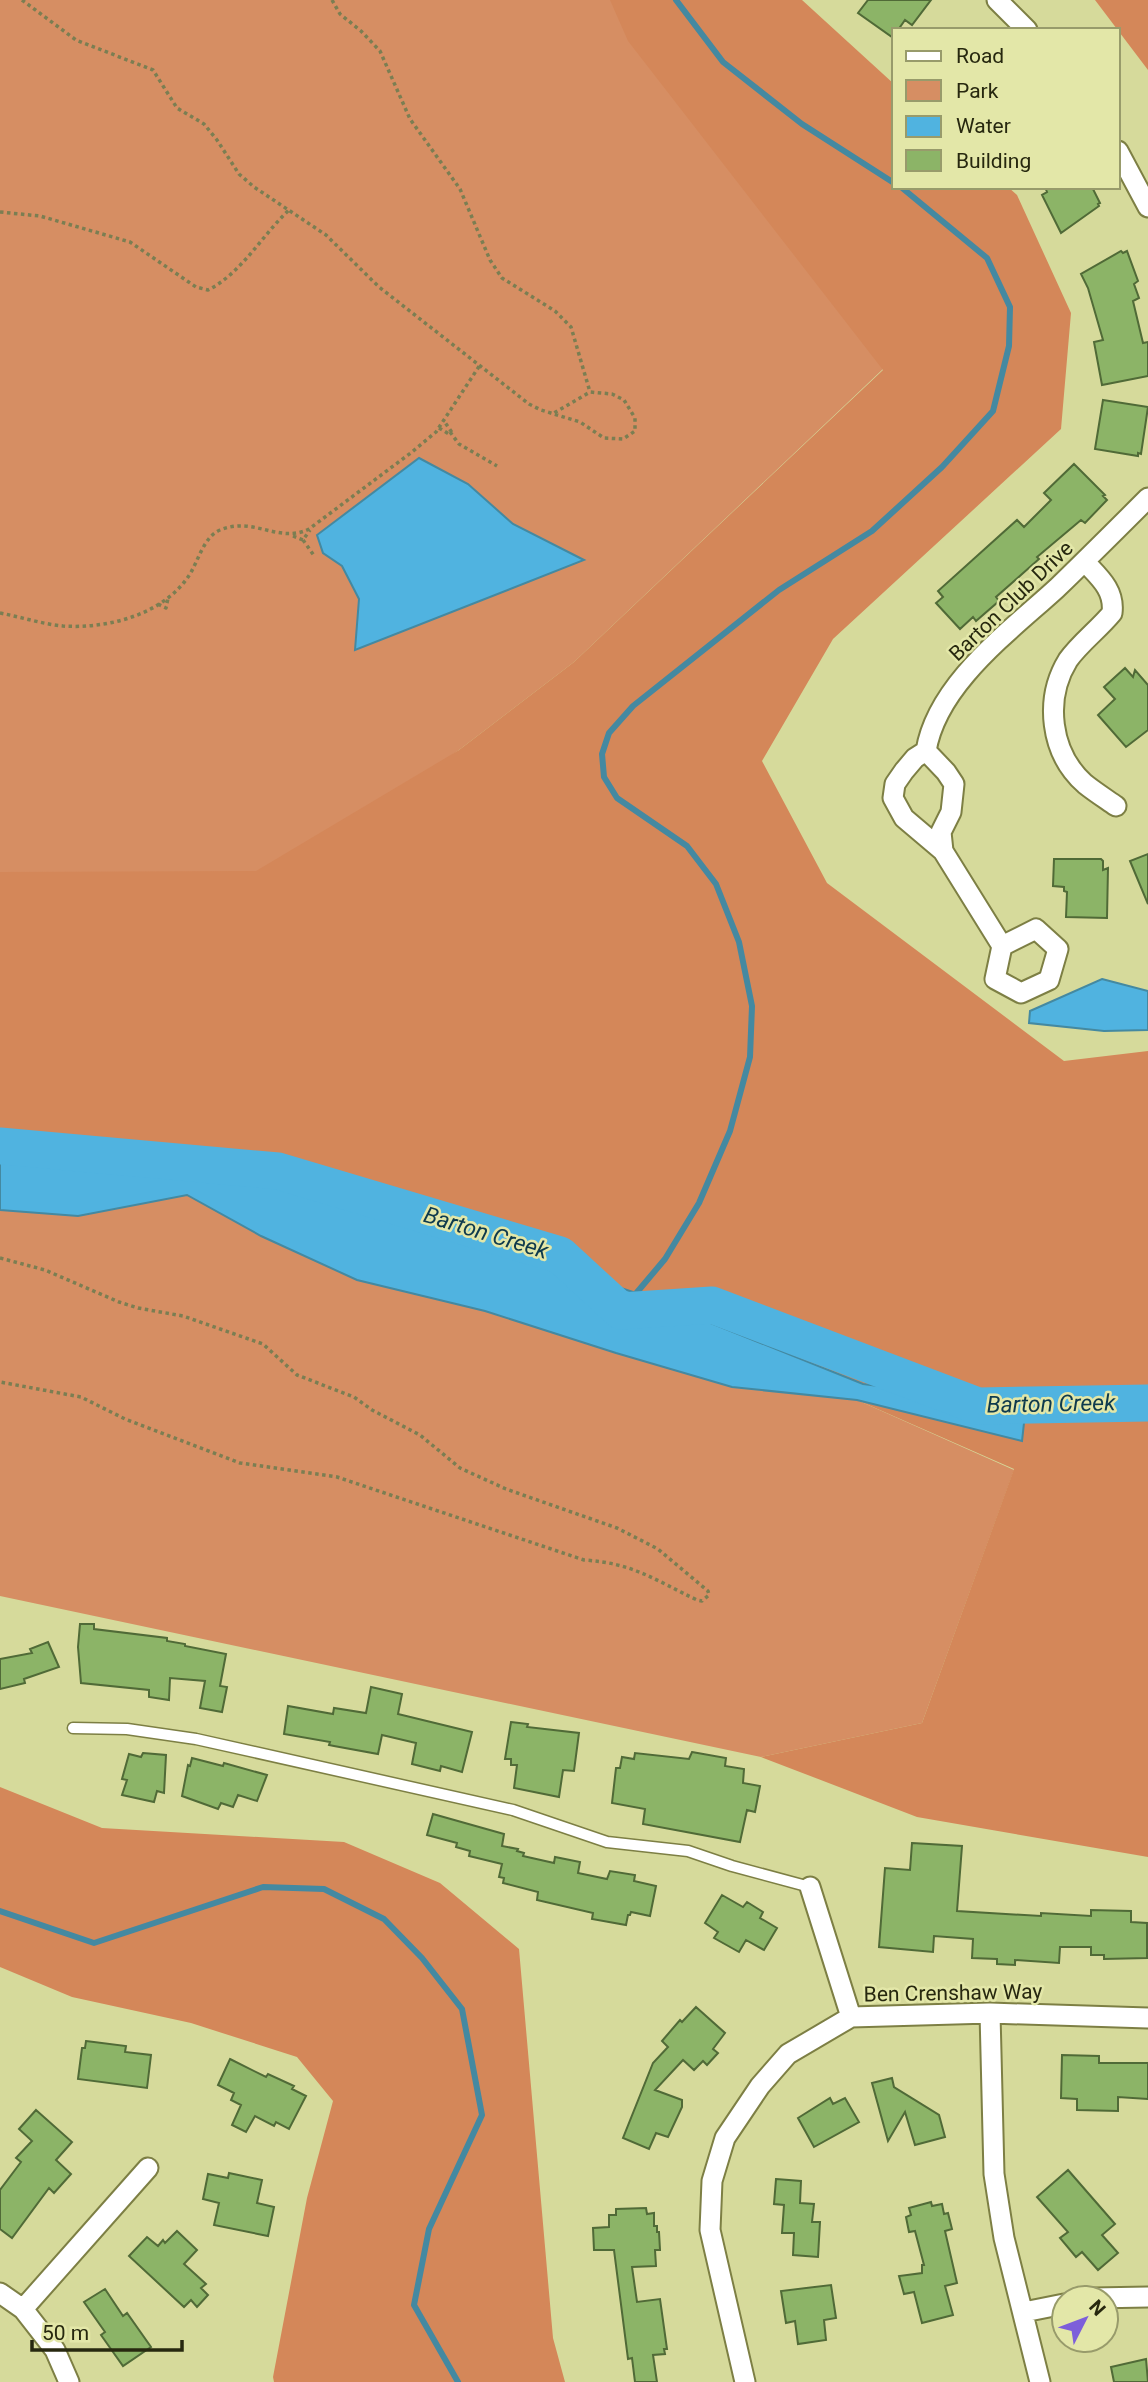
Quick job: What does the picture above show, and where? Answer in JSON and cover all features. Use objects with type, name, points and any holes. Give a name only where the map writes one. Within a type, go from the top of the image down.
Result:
[{"type":"street","points":[[997,0],[1025,28]]},
{"type":"street","points":[[1120,155],[1148,207]]},
{"type":"street","name":"Barton Club Drive","points":[[1002,946],[943,851],[904,818],[893,798],[895,784],[915,758],[926,751],[929,736],[943,705],[969,671],[1148,498]]},
{"type":"street","points":[[1084,562],[1105,583],[1112,596],[1112,613],[1070,657],[1060,675],[1053,703],[1056,736],[1071,767],[1084,783],[1116,806]]},
{"type":"street","points":[[926,751],[954,784],[950,812],[941,832],[943,851]]},
{"type":"street","points":[[810,1887],[851,2017]]},
{"type":"street","points":[[990,2013],[994,2174],[1004,2238],[1040,2382]]},
{"type":"street","name":"Ben Crenshaw Way","points":[[745,2382],[710,2230],[712,2181],[725,2138],[760,2086],[788,2054],[851,2017],[990,2013],[1148,2018]]},
{"type":"street","points":[[23,2309],[148,2168]]},
{"type":"street","points":[[0,2293],[23,2309],[55,2350],[69,2382]]},
{"type":"street","points":[[1120,2298],[1148,2297]]},
{"type":"street","points":[[1024,2312],[1050,2307]]},
{"type":"lane","points":[[73,1728],[127,1729],[196,1739],[513,1810],[607,1842],[688,1851],[810,1887]]},
{"type":"path","points":[[22,0],[76,40],[153,70],[177,108],[204,124],[239,174],[326,235],[389,295],[529,404],[541,410],[580,422],[604,438],[623,439],[635,431],[635,418],[624,400],[612,394],[590,392],[554,413]]},
{"type":"path","points":[[332,0],[340,14],[380,51],[410,119],[460,189],[490,260],[502,278],[555,310],[570,327],[590,392]]},
{"type":"path","points":[[0,212],[40,216],[130,242],[196,287],[208,290],[226,281],[274,223],[290,209]]},
{"type":"path","points":[[303,540],[315,524],[412,452],[439,428],[480,365]]},
{"type":"path","points":[[444,421],[459,444],[497,466]]},
{"type":"path","points":[[439,428],[449,434],[450,432]]},
{"type":"path","points":[[0,613],[63,626],[106,625],[124,620],[169,596],[187,578],[213,534],[247,524],[303,540],[315,557]]},
{"type":"path","points":[[287,534],[295,535],[311,528]]},
{"type":"path","points":[[158,604],[166,608],[169,596]]},
{"type":"path","points":[[0,1258],[45,1270],[119,1302],[183,1316],[263,1344],[297,1375],[354,1397],[372,1410],[420,1435],[460,1468],[478,1478],[617,1528],[657,1549],[708,1591],[709,1595],[702,1601],[697,1600],[639,1570],[584,1560],[337,1478],[240,1463],[124,1419],[81,1396],[0,1381]]},
{"type":"green space","points":[[0,0],[712,0],[883,369],[574,662],[459,750],[175,954],[0,974]]},
{"type":"green space","points":[[0,1128],[397,1203],[730,1334],[857,1400],[1014,1470],[922,1723],[761,1757],[0,1596]]},
{"type":"shaded area","points":[[610,0],[802,0],[892,82],[892,189],[1010,189],[1017,195],[1071,313],[1061,429],[833,639],[762,761],[827,883],[1064,1061],[1148,1051],[1148,1857],[917,1817],[761,1757],[922,1723],[1014,1469],[857,1400],[730,1334],[397,1203],[0,1128],[0,872],[256,871],[459,750],[574,662],[883,370],[628,41]]},
{"type":"shaded area","points":[[1095,0],[1148,0],[1148,70],[1120,33],[1120,28],[1116,28]]},
{"type":"shaded area","points":[[0,1787],[102,1828],[344,1842],[440,1883],[519,1949],[553,2338],[565,2382],[274,2382],[307,2198],[333,2101],[297,2057],[191,2023],[72,1997],[0,1967]]},
{"type":"water","points":[[419,458],[468,484],[513,524],[584,560],[355,650],[359,599],[342,566],[323,553],[317,535]]},
{"type":"water","points":[[1102,979],[1148,991],[1148,1030],[1104,1031],[1029,1023],[1030,1011]]},
{"type":"water","points":[[0,1149],[104,1152],[264,1182],[502,1249],[636,1293],[863,1384],[1026,1405],[1022,1441],[857,1400],[732,1387],[485,1311],[357,1280],[261,1236],[187,1195],[78,1216],[0,1210]]},
{"type":"building","points":[[868,0],[931,0],[912,25],[905,20],[899,28],[892,28],[892,37],[858,13]]},
{"type":"building","points":[[1046,189],[1093,189],[1100,203],[1061,233],[1042,195],[1047,192]]},
{"type":"building","points":[[1121,251],[1127,251],[1138,281],[1134,284],[1139,298],[1133,301],[1143,343],[1148,342],[1148,376],[1102,385],[1094,342],[1103,340],[1088,288],[1081,274]]},
{"type":"building","points":[[1103,400],[1148,407],[1141,454],[1138,453],[1138,456],[1095,449]]},
{"type":"building","points":[[1074,464],[1107,500],[1085,523],[1081,520],[1037,557],[1039,559],[996,597],[999,601],[976,621],[973,617],[960,629],[936,603],[943,597],[938,591],[1017,520],[1024,527],[1051,500],[1044,493]]},
{"type":"building","points":[[1125,668],[1133,677],[1135,670],[1148,685],[1148,730],[1126,747],[1098,715],[1115,699],[1104,687]]},
{"type":"building","points":[[1148,854],[1148,904],[1130,861]]},
{"type":"building","points":[[1054,859],[1103,861],[1103,870],[1108,868],[1107,918],[1066,917],[1067,892],[1064,887],[1053,886]]},
{"type":"building","points":[[80,1624],[94,1624],[94,1629],[167,1638],[167,1641],[185,1646],[226,1654],[220,1686],[227,1687],[222,1712],[200,1708],[205,1681],[170,1678],[169,1700],[149,1697],[149,1690],[81,1683],[78,1647]]},
{"type":"building","points":[[48,1642],[59,1667],[24,1679],[25,1683],[0,1689],[0,1659],[32,1653],[30,1649]]},
{"type":"building","points":[[371,1687],[402,1694],[398,1714],[472,1732],[462,1772],[441,1766],[440,1771],[412,1764],[416,1743],[382,1735],[378,1754],[284,1734],[288,1706],[333,1714],[334,1708],[366,1713]]},
{"type":"building","points":[[511,1722],[528,1724],[527,1727],[579,1733],[574,1771],[563,1770],[559,1797],[514,1788],[517,1765],[511,1765],[511,1759],[505,1759]]},
{"type":"building","points":[[692,1752],[726,1758],[725,1766],[744,1769],[743,1783],[760,1786],[755,1812],[747,1810],[740,1842],[643,1824],[645,1809],[612,1803],[616,1768],[620,1768],[622,1757],[634,1759],[635,1753],[689,1759]]},
{"type":"building","points":[[143,1753],[166,1755],[164,1793],[157,1791],[154,1802],[122,1795],[127,1780],[122,1779],[129,1754],[141,1757]]},
{"type":"building","points":[[192,1758],[223,1766],[224,1763],[267,1775],[257,1801],[238,1795],[233,1807],[221,1803],[218,1809],[182,1796]]},
{"type":"building","points":[[433,1814],[504,1834],[502,1846],[518,1849],[517,1851],[524,1853],[523,1856],[554,1863],[555,1857],[580,1862],[578,1873],[607,1879],[610,1871],[635,1875],[634,1881],[656,1886],[650,1916],[631,1912],[626,1925],[592,1919],[593,1913],[537,1900],[538,1892],[503,1883],[504,1878],[499,1877],[502,1864],[469,1856],[470,1851],[456,1847],[457,1843],[427,1835]]},
{"type":"building","points":[[912,1843],[962,1846],[957,1911],[1091,1916],[1091,1910],[1131,1911],[1131,1922],[1147,1923],[1147,1958],[1104,1959],[1104,1955],[1091,1955],[1091,1947],[1060,1947],[1059,1963],[1015,1960],[1015,1965],[997,1964],[997,1959],[972,1958],[973,1939],[934,1936],[933,1952],[879,1947],[885,1868],[910,1870]]},
{"type":"building","points":[[722,1895],[743,1907],[747,1902],[763,1912],[760,1918],[777,1928],[764,1950],[746,1940],[739,1952],[714,1938],[718,1932],[705,1923]]},
{"type":"building","points":[[696,2007],[725,2033],[713,2049],[718,2053],[707,2065],[703,2061],[694,2070],[683,2060],[655,2090],[682,2100],[682,2107],[668,2137],[656,2133],[649,2149],[623,2138],[653,2063],[668,2047],[662,2041],[680,2020],[682,2022]]},
{"type":"building","points":[[86,2041],[126,2046],[125,2052],[151,2055],[147,2088],[78,2079],[82,2048],[85,2048]]},
{"type":"building","points":[[1062,2055],[1099,2056],[1099,2063],[1148,2063],[1148,2099],[1118,2097],[1118,2111],[1077,2110],[1077,2099],[1061,2098]]},
{"type":"building","points":[[230,2059],[266,2077],[268,2074],[294,2086],[292,2089],[306,2096],[289,2129],[276,2122],[274,2126],[255,2116],[246,2132],[232,2125],[241,2105],[231,2100],[234,2093],[218,2085]]},
{"type":"building","points":[[892,2078],[894,2087],[939,2115],[945,2137],[915,2145],[905,2112],[888,2141],[872,2083]]},
{"type":"building","points":[[830,2098],[833,2104],[845,2098],[859,2122],[814,2147],[798,2118]]},
{"type":"building","points":[[36,2110],[72,2142],[56,2160],[71,2174],[54,2193],[49,2188],[12,2238],[0,2229],[0,2190],[21,2162],[16,2158],[32,2141],[19,2129]]},
{"type":"building","points":[[1068,2170],[1115,2224],[1102,2235],[1118,2253],[1098,2270],[1082,2252],[1076,2257],[1060,2238],[1068,2232],[1037,2197]]},
{"type":"building","points":[[229,2173],[262,2180],[257,2203],[274,2207],[268,2236],[214,2225],[219,2203],[203,2199],[208,2174],[228,2178]]},
{"type":"building","points":[[776,2179],[801,2181],[800,2203],[814,2204],[812,2222],[820,2222],[818,2257],[793,2255],[794,2233],[782,2233],[784,2205],[774,2204]]},
{"type":"building","points":[[931,2202],[932,2206],[942,2204],[944,2214],[948,2213],[952,2229],[945,2231],[957,2283],[945,2286],[953,2315],[922,2323],[914,2292],[904,2294],[899,2276],[922,2273],[924,2265],[915,2231],[909,2232],[906,2217],[911,2215],[909,2208]]},
{"type":"building","points":[[646,2208],[647,2214],[654,2213],[660,2250],[655,2250],[656,2266],[632,2267],[637,2302],[660,2299],[667,2349],[664,2349],[665,2354],[653,2355],[657,2382],[635,2382],[632,2358],[628,2359],[614,2250],[594,2250],[593,2228],[609,2227],[609,2215],[616,2215],[616,2209]]},
{"type":"building","points":[[177,2231],[197,2250],[184,2264],[206,2284],[201,2288],[208,2295],[197,2307],[191,2300],[184,2307],[129,2256],[147,2237],[158,2246]]},
{"type":"building","points":[[831,2285],[836,2318],[824,2320],[826,2340],[798,2344],[795,2321],[786,2323],[781,2291]]},
{"type":"building","points":[[105,2289],[123,2316],[127,2313],[151,2347],[123,2366],[101,2335],[105,2332],[84,2302]]},
{"type":"building","points":[[1146,2359],[1148,2382],[1114,2382],[1111,2367]]},
{"type":"waterway","points":[[676,0],[723,62],[802,124],[892,182]]},
{"type":"waterway","points":[[633,1297],[665,1259],[699,1203],[730,1131],[750,1057],[752,1006],[739,942],[716,884],[687,846],[617,798],[604,777],[602,754],[609,733],[633,706],[779,590],[872,531],[942,467],[993,411],[1009,346],[1010,307],[987,258],[903,189]]},
{"type":"waterway","name":"Barton Creek","points":[[0,1146],[278,1171],[560,1255],[621,1311],[712,1305],[978,1406],[1148,1403]]},
{"type":"waterway","points":[[0,1911],[94,1943],[263,1887],[324,1889],[384,1919],[422,1958],[462,2009],[482,2115],[429,2229],[414,2305],[458,2382]]}]
